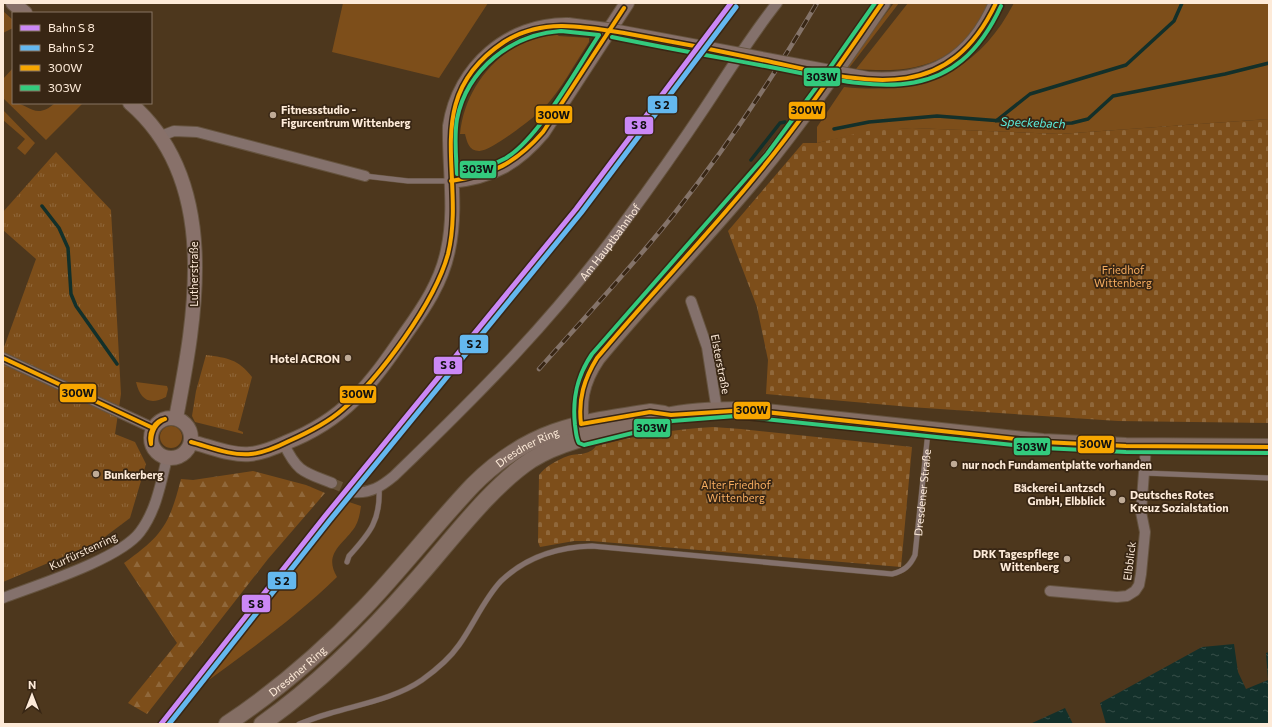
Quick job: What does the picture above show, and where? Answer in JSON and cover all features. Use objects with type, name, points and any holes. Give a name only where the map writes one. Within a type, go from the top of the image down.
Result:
[{"type":"main road","points":[[582,431],[579,408],[583,384],[597,358],[754,179],[824,88],[882,3]]},
{"type":"main road","points":[[717,411],[757,411],[1043,442],[1146,446],[1269,447]]},
{"type":"main road","name":"Dresdner Ring","points":[[227,724],[297,672],[371,601],[462,497],[491,468],[514,450],[539,436],[648,423],[671,415],[717,411]]},
{"type":"main road","name":"Dresdner Ring","points":[[262,724],[332,668],[386,615],[486,501],[509,478],[530,461],[582,431]]},
{"type":"street","points":[[13,3],[24,12]]},
{"type":"street","points":[[452,180],[476,178],[493,172],[514,160],[532,145],[543,132],[627,3]]},
{"type":"street","name":"Am Hauptbahnhof","points":[[353,492],[367,492],[379,487],[394,476],[449,424],[506,366],[554,313],[623,224],[704,108],[747,42],[777,3]]},
{"type":"street","points":[[191,442],[244,454],[257,453],[284,444],[317,428],[350,405],[377,376],[413,323],[437,284],[447,255],[451,229],[452,180],[450,141],[452,117],[461,90],[474,70],[493,50],[516,35],[539,28],[568,25],[607,30],[868,79],[891,80],[916,77],[934,71],[951,62],[979,34],[996,3]]},
{"type":"street","name":"Lutherstraße","points":[[131,104],[148,120],[170,150],[182,178],[188,204],[195,257],[193,316],[176,418]]},
{"type":"street","points":[[161,136],[174,131],[197,132],[365,176]]},
{"type":"street","name":"Elsterstraße","points":[[691,301],[707,348],[717,411]]},
{"type":"street","points":[[3,358],[153,428]]},
{"type":"street","points":[[164,418],[176,418],[184,422],[189,428],[191,442],[188,449],[182,455],[175,458],[167,458],[160,455],[152,446],[151,439],[153,428],[164,418]]},
{"type":"street","points":[[284,444],[298,468],[332,483]]},
{"type":"street","name":"Elbblick","points":[[1050,591],[1117,597],[1127,596],[1135,591],[1139,585],[1145,532],[1141,512],[1146,446]]},
{"type":"street","name":"Kurfürstenring","points":[[3,598],[90,564],[131,541],[145,525],[155,504],[167,458]]},
{"type":"lane","points":[[365,176],[408,181],[452,180]]},
{"type":"lane","name":"Dresdener Straße","points":[[299,724],[328,713],[399,692],[420,681],[440,666],[459,646],[502,581],[521,566],[552,551],[570,547],[592,546],[892,574],[901,572],[907,568],[915,555],[928,430]]},
{"type":"lane","points":[[1144,473],[1269,478]]},
{"type":"lane","points":[[347,562],[349,556],[373,526],[378,514],[379,487]]},
{"type":"green space","points":[[343,3],[488,3],[439,78],[332,52]]},
{"type":"green space","points":[[894,3],[899,3],[849,68],[845,67]]},
{"type":"green space","points":[[908,3],[989,3],[977,24],[965,40],[951,52],[935,61],[900,69],[856,69]]},
{"type":"green space","points":[[1014,3],[1269,3],[1269,119],[1060,134],[912,128],[872,131],[817,143],[817,127],[844,87],[872,89],[898,87],[922,83],[944,75],[964,63],[983,47],[999,27]]},
{"type":"green space","points":[[3,11],[12,19],[12,28],[3,33]]},
{"type":"green space","points":[[556,34],[559,36],[589,38],[589,42],[556,93],[544,108],[522,126],[493,146],[479,151],[471,148],[465,134],[460,134],[467,104],[482,76],[504,54],[518,46],[535,38]]},
{"type":"green space","points":[[12,69],[12,104],[19,104],[32,110],[42,111],[54,104],[82,104],[46,140],[3,98],[3,79]]},
{"type":"green space","points":[[3,110],[35,143],[25,155],[17,148],[25,139],[3,120]]},
{"type":"green space","name":"Friedhof Wittenberg","points":[[1269,119],[1269,423],[1118,421],[910,407],[766,394],[768,360],[757,307],[728,231],[803,143],[817,143],[872,130],[912,128],[1060,134]]},
{"type":"green space","points":[[56,152],[111,210],[121,394],[115,434],[135,442],[146,464],[130,518],[98,542],[3,582],[3,350],[36,259],[3,230],[3,212]]},
{"type":"green space","points":[[206,355],[232,360],[242,366],[252,377],[238,430],[243,432],[243,434],[195,422],[192,416],[196,391]]},
{"type":"green space","points":[[136,382],[167,386],[168,389],[166,397],[155,401],[146,399],[140,393]]},
{"type":"green space","points":[[171,426],[179,429],[182,437],[179,445],[171,448],[163,445],[160,437],[163,429]]},
{"type":"green space","name":"Alter Friedhof Wittenberg","points":[[713,427],[912,447],[901,567],[591,541],[574,541],[540,547],[538,542],[539,475],[548,466],[568,456],[586,453],[596,446],[611,442],[669,431]]},
{"type":"green space","points":[[253,471],[306,485],[325,493],[268,559],[147,714],[128,703],[177,643],[124,563],[148,545],[163,528],[173,508],[181,479],[193,480]]},
{"type":"green space","points":[[343,500],[361,506],[355,527],[340,544],[333,555],[333,569],[337,577],[286,622],[195,690],[319,535]]},
{"type":"water","points":[[1234,644],[1238,672],[1246,689],[1268,680],[1266,653],[1269,652],[1269,724],[1106,724],[1100,703],[1202,647]]},
{"type":"water","points":[[1065,708],[1073,724],[1030,724]]},
{"type":"waterway","points":[[996,121],[1030,94],[1126,65],[1174,21],[1182,3]]},
{"type":"waterway","name":"Speckebach","points":[[834,129],[869,122],[937,116],[1039,124],[1072,123],[1088,119],[1113,96],[1225,74],[1269,63]]},
{"type":"waterway","name":"Speckebach","points":[[751,160],[780,123],[785,122]]},
{"type":"waterway","points":[[42,206],[59,228],[68,248],[71,294],[76,306],[117,364]]},
{"type":"tunnel","points":[[332,483],[353,492]]},
{"type":"railway","points":[[539,369],[642,253],[694,189],[749,111],[817,3]]},
{"type":"transit line","points":[[161,724],[325,516],[576,209],[731,3]]},
{"type":"transit line","name":"303W","points":[[875,3],[815,89],[767,154],[592,354],[579,379],[575,396],[574,415],[579,443],[584,445],[649,429],[672,421],[736,416],[1043,448],[1126,452],[1269,453]]},
{"type":"transit line","name":"300W","points":[[581,424],[581,398],[585,382],[597,358],[736,200],[772,156],[820,92],[882,3]]},
{"type":"transit line","name":"300W","points":[[191,442],[236,454],[261,452],[303,435],[330,420],[357,396],[373,379],[419,316],[441,273],[448,254],[452,225],[453,196],[451,140],[453,114],[462,88],[478,64],[504,42],[518,34],[533,29],[547,27],[578,26],[676,42],[831,74],[863,79],[895,80],[924,74],[951,61],[975,38],[996,3]]},
{"type":"transit line","name":"303W","points":[[612,37],[840,80],[872,84],[903,84],[931,78],[957,64],[981,41],[1001,6]]},
{"type":"transit line","points":[[169,724],[330,520],[581,213],[736,7]]},
{"type":"transit line","name":"300W","points":[[451,181],[479,175],[502,166],[513,160],[533,143],[543,132],[624,8]]},
{"type":"transit line","name":"303W","points":[[561,31],[599,35],[557,101],[544,119],[519,148],[506,158],[494,164],[457,174],[455,140],[457,119],[462,101],[481,70],[494,57],[525,39],[561,31]]},
{"type":"transit line","name":"300W","points":[[3,358],[153,428]]},
{"type":"transit line","name":"300W","points":[[581,424],[650,412],[671,415],[747,410],[1043,442],[1126,446],[1269,447]]},
{"type":"transit line","name":"300W","points":[[151,444],[150,436],[153,428],[158,422],[165,419]]},
{"type":"transit line","name":"300W","points":[[151,444],[154,428],[165,419]]},
{"type":"place","name":"Fitnessstudio - Figurcentrum Wittenberg","points":[[273,115]]},
{"type":"place","name":"Hotel ACRON","points":[[348,358]]},
{"type":"place","name":"nur noch Fundamentplatte vorhanden","points":[[954,464]]},
{"type":"place","name":"Bunkerberg","points":[[96,474]]},
{"type":"place","name":"Bäckerei Lantzsch GmbH, Elbblick","points":[[1113,493]]},
{"type":"place","name":"Deutsches Rotes Kreuz Sozialstation","points":[[1122,500]]},
{"type":"place","name":"DRK Tagespflege Wittenberg","points":[[1067,559]]}]
